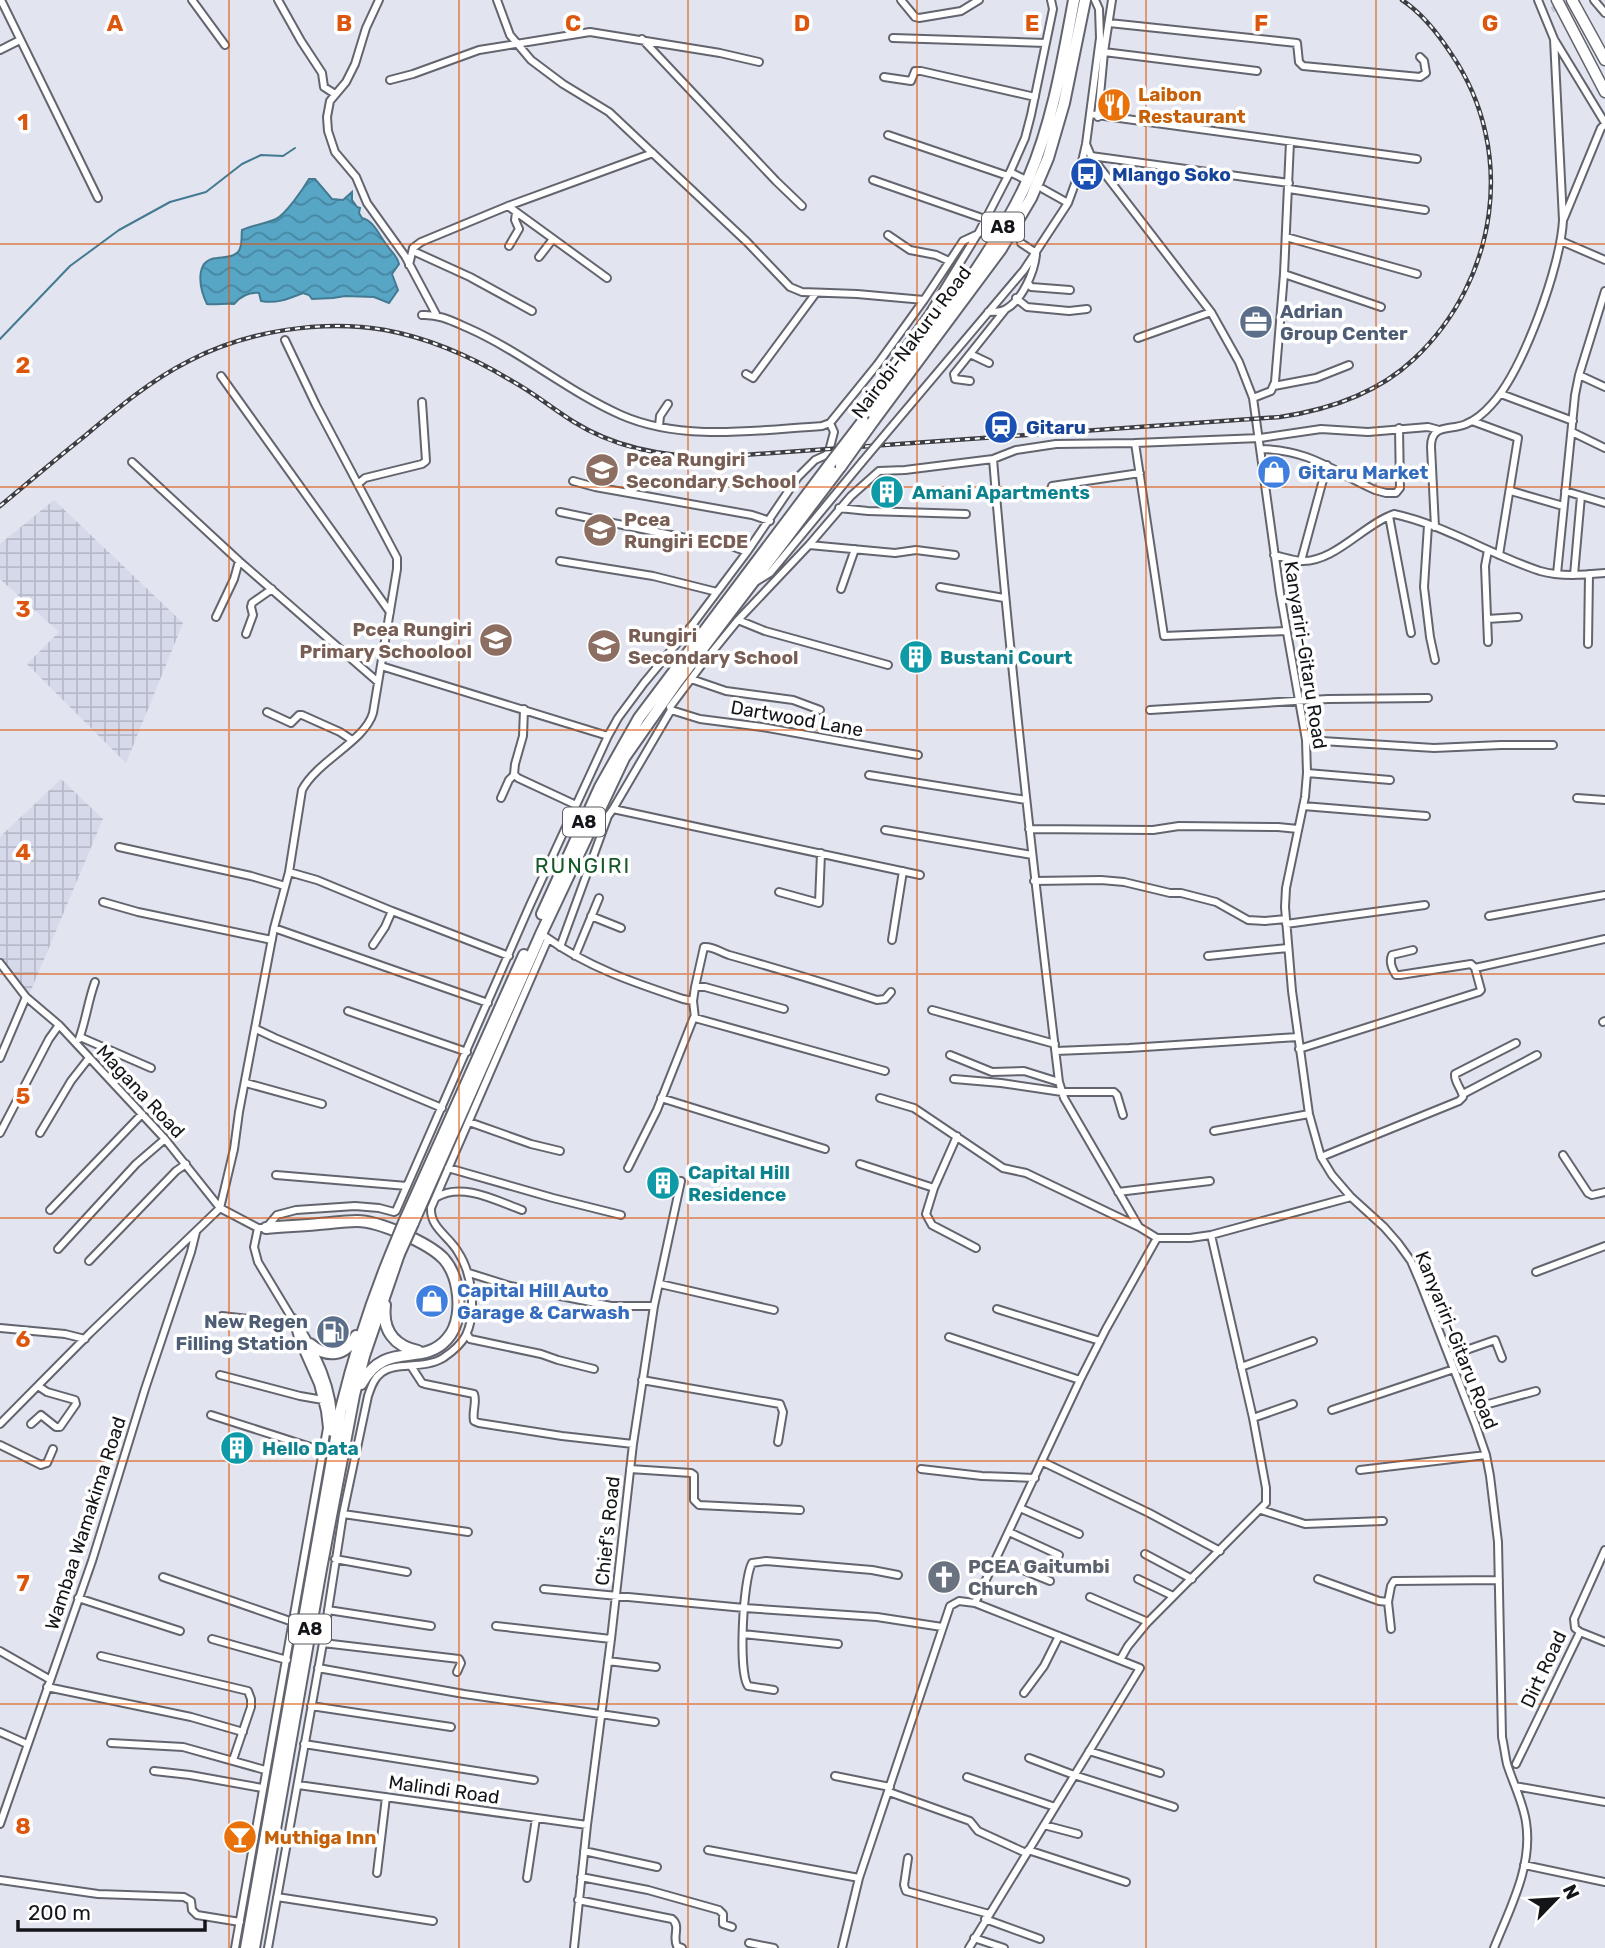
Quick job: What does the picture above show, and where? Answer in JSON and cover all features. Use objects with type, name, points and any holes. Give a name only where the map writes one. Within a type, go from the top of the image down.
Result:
[{"type":"highway","name":"Nairobi-Nakuru Road","points":[[869,421],[875,405],[993,245],[1019,197],[1046,128],[1074,0]]},
{"type":"highway","name":"Nairobi-Nakuru Road","points":[[835,465],[995,258],[1031,198],[1048,158],[1064,103],[1085,0]]},
{"type":"highway","name":"A8","points":[[409,1221],[545,937],[624,758],[678,681],[752,584],[835,465]]},
{"type":"highway","name":"A8","points":[[246,1948],[310,1553],[327,1490],[351,1366],[379,1283],[395,1254],[615,758],[639,718],[835,465]]},
{"type":"highway","points":[[262,1228],[358,1221],[373,1223],[427,1247],[450,1268],[458,1302],[454,1329],[446,1340],[428,1351],[382,1361],[366,1374],[354,1395]]},
{"type":"highway","name":"A8","points":[[254,1948],[261,1907],[269,1811],[321,1569],[344,1483],[352,1441],[354,1395],[395,1254]]},
{"type":"highway","points":[[390,1277],[384,1317],[390,1336],[405,1348],[428,1351]]},
{"type":"highway","points":[[305,1340],[314,1348],[331,1355],[347,1349],[358,1332],[379,1283]]},
{"type":"highway","points":[[293,1322],[323,1374],[331,1404],[332,1435],[327,1490]]},
{"type":"main road","points":[[1572,0],[1605,60]]},
{"type":"main road","points":[[1554,5],[1605,92]]},
{"type":"street","points":[[1,0],[98,198]]},
{"type":"street","points":[[191,0],[225,45]]},
{"type":"street","points":[[278,0],[322,73],[324,87],[335,94]]},
{"type":"street","points":[[379,0],[366,28],[355,64],[327,110],[328,131],[335,152],[356,177],[367,203],[398,246],[436,314]]},
{"type":"street","points":[[497,0],[510,35],[531,60],[563,84],[609,112],[786,283],[800,292],[924,300]]},
{"type":"street","points":[[901,0],[915,17],[919,18],[961,11],[979,0]]},
{"type":"street","points":[[875,405],[875,391],[928,315],[978,233],[1025,138],[1053,9],[1051,0]]},
{"type":"street","points":[[1096,0],[1100,38],[1090,114],[1417,159]]},
{"type":"street","points":[[1098,117],[1112,0]]},
{"type":"street","points":[[1538,0],[1554,39],[1605,123],[1563,220]]},
{"type":"street","points":[[1594,0],[1605,12]]},
{"type":"street","points":[[1547,22],[1554,5]]},
{"type":"street","points":[[1108,23],[1297,43],[1298,62],[1303,66],[1420,77],[1426,73],[1424,61],[1420,57]]},
{"type":"street","points":[[390,80],[479,50],[590,32],[642,39],[759,62]]},
{"type":"street","points":[[894,38],[1046,43]]},
{"type":"street","points":[[642,39],[802,205]]},
{"type":"street","points":[[560,947],[608,816],[670,707],[738,620],[839,509],[879,471],[993,459],[1016,450],[1056,444],[1260,438],[1321,429],[1368,432],[1428,427],[1439,430],[1464,425],[1486,411],[1508,384],[1528,343],[1561,241],[1563,220],[1554,39]]},
{"type":"street","points":[[0,50],[20,40]]},
{"type":"street","points":[[1104,52],[1257,71]]},
{"type":"street","points":[[884,77],[911,81],[915,71],[921,71],[1035,97]]},
{"type":"street","name":"Kanyariri-Gitaru Road","points":[[1090,114],[1087,156],[1099,167],[1211,312],[1235,353],[1253,398],[1274,555],[1306,740],[1307,773],[1286,888],[1286,922],[1308,1114],[1321,1157],[1332,1175],[1351,1197],[1384,1227],[1410,1261],[1486,1455],[1495,1513],[1499,1580],[1502,1737],[1526,1822],[1527,1840],[1520,1884],[1494,1948]]},
{"type":"street","points":[[888,135],[1022,178]]},
{"type":"street","points":[[1253,398],[1266,394],[1274,386],[1284,274],[1290,142]]},
{"type":"street","points":[[409,265],[412,251],[421,242],[508,206],[653,153]]},
{"type":"street","points":[[764,592],[771,573],[1036,253],[1068,203],[1087,156],[1289,186],[1425,210]]},
{"type":"street","points":[[1080,170],[1087,166],[1099,167]]},
{"type":"street","points":[[873,180],[985,219],[995,226]]},
{"type":"street","points":[[1043,189],[1068,203]]},
{"type":"street","points":[[508,206],[607,278]]},
{"type":"street","points":[[509,246],[519,229],[515,220],[516,212]]},
{"type":"street","points":[[422,315],[436,314],[500,344],[622,416],[684,430],[732,432],[822,426],[830,423],[877,365],[963,241],[978,233]]},
{"type":"street","points":[[888,235],[910,250],[936,255],[949,261]]},
{"type":"street","points":[[1286,237],[1417,274]]},
{"type":"street","points":[[539,257],[553,239]]},
{"type":"street","points":[[1561,241],[1605,260]]},
{"type":"street","points":[[1021,243],[1036,253]]},
{"type":"street","points":[[412,251],[470,277],[532,311]]},
{"type":"street","points":[[970,382],[955,379],[953,377],[956,370],[1028,283],[1034,270],[1036,253]]},
{"type":"street","points":[[1284,274],[1381,307]]},
{"type":"street","points":[[1028,283],[1031,286],[1070,290]]},
{"type":"street","points":[[1557,574],[1579,375],[1605,291]]},
{"type":"street","points":[[746,374],[753,378],[816,293]]},
{"type":"street","points":[[1016,298],[1027,307],[1069,312],[1087,309]]},
{"type":"street","points":[[988,312],[1005,310]]},
{"type":"street","points":[[1138,338],[1211,312]]},
{"type":"street","points":[[0,1424],[220,1208],[234,1149],[274,928],[289,872],[302,790],[305,783],[368,726],[371,720],[397,558],[285,340]]},
{"type":"street","points":[[970,354],[989,363]]},
{"type":"street","points":[[1274,386],[1316,379],[1349,365]]},
{"type":"street","points":[[1579,375],[1605,387]]},
{"type":"street","points":[[221,376],[390,612]]},
{"type":"street","points":[[1501,394],[1573,421]]},
{"type":"street","points":[[358,484],[365,478],[426,461],[422,402]]},
{"type":"street","points":[[659,426],[660,416],[668,404]]},
{"type":"street","points":[[1472,421],[1518,438],[1499,555]]},
{"type":"street","points":[[235,1948],[269,1811],[262,1788],[291,1661],[293,1622],[310,1553],[327,1428],[316,1377],[293,1322],[258,1262],[254,1247],[262,1228],[277,1215],[296,1210],[355,1206],[394,1212],[398,1208],[608,736],[644,683],[770,521],[798,477],[829,451],[834,432],[830,423]]},
{"type":"street","points":[[1261,450],[1295,453],[1327,465],[1375,490],[1396,493],[1399,488],[1399,428]]},
{"type":"street","points":[[1435,660],[1424,587],[1432,526],[1431,440],[1439,430]]},
{"type":"street","points":[[1572,432],[1605,448]]},
{"type":"street","points":[[1135,443],[1164,636],[1286,631]]},
{"type":"street","points":[[993,459],[1004,598],[1034,881],[1059,1082],[1062,1092],[1139,1227]]},
{"type":"street","points":[[132,462],[239,561],[378,682]]},
{"type":"street","points":[[1301,561],[1327,465]]},
{"type":"street","points":[[1052,486],[1140,473]]},
{"type":"street","points":[[573,481],[752,514],[770,521]]},
{"type":"street","points":[[1511,491],[1563,506]]},
{"type":"street","points":[[1565,491],[1605,503]]},
{"type":"street","points":[[1574,575],[1581,496]]},
{"type":"street","points":[[839,509],[966,514]]},
{"type":"street","points":[[560,512],[705,542],[727,544],[747,552]]},
{"type":"street","points":[[1274,555],[1301,561],[1318,558],[1396,514],[1541,571],[1574,575],[1605,573]]},
{"type":"street","points":[[1390,516],[1411,633]]},
{"type":"street","points":[[809,545],[895,553],[916,551],[955,555]]},
{"type":"street","points":[[841,589],[855,549]]},
{"type":"street","points":[[1488,550],[1485,566],[1488,642]]},
{"type":"street","points":[[216,617],[234,579],[239,561]]},
{"type":"street","points":[[560,561],[653,576],[717,592]]},
{"type":"street","points":[[752,584],[771,573]]},
{"type":"street","points":[[1588,644],[1589,575]]},
{"type":"street","points":[[940,587],[1004,598]]},
{"type":"street","points":[[246,634],[253,615],[251,604],[272,589]]},
{"type":"street","points":[[1487,619],[1518,617]]},
{"type":"street","points":[[738,620],[765,631],[888,665]]},
{"type":"street","points":[[381,666],[608,736]]},
{"type":"street","points":[[691,679],[726,691],[793,700],[820,710]]},
{"type":"street","points":[[1150,710],[1300,701],[1428,698]]},
{"type":"street","points":[[501,798],[507,783],[514,775],[523,736],[524,709]]},
{"type":"street","name":"Dartwood Lane","points":[[670,710],[700,719],[918,755]]},
{"type":"street","points":[[267,712],[289,723],[302,715],[352,740]]},
{"type":"street","points":[[1306,740],[1434,748],[1501,744],[1553,745]]},
{"type":"street","points":[[1307,773],[1390,779]]},
{"type":"street","points":[[514,775],[576,805]]},
{"type":"street","points":[[869,775],[1026,800]]},
{"type":"street","points":[[1577,798],[1605,800]]},
{"type":"street","points":[[1303,806],[1426,816]]},
{"type":"street","points":[[613,809],[920,874]]},
{"type":"street","points":[[1029,830],[1131,830],[1179,826],[1298,829]]},
{"type":"street","points":[[884,830],[1032,855]]},
{"type":"street","points":[[119,847],[285,886]]},
{"type":"street","points":[[779,892],[819,903],[821,853]]},
{"type":"street","points":[[892,940],[903,871]]},
{"type":"street","points":[[289,872],[317,880],[509,956]]},
{"type":"street","points":[[1034,881],[1124,882],[1216,902],[1248,920],[1286,922],[1425,905]]},
{"type":"street","points":[[1489,916],[1605,895]]},
{"type":"street","points":[[575,956],[600,898]]},
{"type":"street","points":[[103,902],[272,940]]},
{"type":"street","points":[[373,945],[392,911]]},
{"type":"street","points":[[592,916],[621,928]]},
{"type":"street","points":[[274,928],[488,1003]]},
{"type":"street","points":[[352,1441],[379,1374],[387,1369],[436,1363],[458,1346],[467,1334],[472,1303],[469,1273],[456,1248],[434,1225],[430,1216],[431,1208],[545,937],[575,956],[619,976],[693,1001]]},
{"type":"street","points":[[1475,968],[1605,939]]},
{"type":"street","points":[[628,1168],[657,1110],[694,1017],[695,987],[704,947],[708,946],[877,1000],[885,999],[891,992]]},
{"type":"street","points":[[1208,956],[1289,948]]},
{"type":"street","points":[[1299,1049],[1481,990],[1475,968],[1471,964],[1396,975],[1390,959],[1392,955],[1413,950]]},
{"type":"street","name":"Magana Road","points":[[0,963],[26,997],[79,1041],[89,1058],[165,1139],[220,1208],[262,1228]]},
{"type":"street","points":[[95,982],[79,1041],[151,1068]]},
{"type":"street","points":[[695,987],[730,993],[784,1009]]},
{"type":"street","points":[[0,1058],[26,997]]},
{"type":"street","points":[[932,1010],[1055,1047],[1139,1048],[1298,1037]]},
{"type":"street","points":[[348,1011],[467,1052]]},
{"type":"street","points":[[694,1017],[885,1071]]},
{"type":"street","points":[[0,1133],[49,1039],[60,1025]]},
{"type":"street","points":[[256,1029],[442,1108]]},
{"type":"street","points":[[1463,1094],[1455,1074],[1516,1043]]},
{"type":"street","points":[[950,1055],[992,1072],[1024,1071],[1059,1082]]},
{"type":"street","points":[[1321,1157],[1452,1105],[1463,1097],[1463,1094],[1537,1055]]},
{"type":"street","points":[[40,1133],[71,1081],[89,1058]]},
{"type":"street","points":[[954,1079],[1062,1092],[1114,1092],[1123,1115]]},
{"type":"street","points":[[246,1083],[322,1104]]},
{"type":"street","points":[[661,1098],[825,1149]]},
{"type":"street","points":[[880,1098],[914,1108],[1003,1168],[1026,1173],[1157,1238],[1211,1235],[1351,1197]]},
{"type":"street","points":[[50,1210],[142,1114]]},
{"type":"street","points":[[1214,1131],[1308,1114]]},
{"type":"street","points":[[469,1122],[560,1152]]},
{"type":"street","points":[[957,1136],[926,1211],[932,1225],[976,1248]]},
{"type":"street","points":[[58,1249],[136,1164],[165,1139]]},
{"type":"street","points":[[1563,1155],[1588,1193],[1592,1195],[1605,1192]]},
{"type":"street","points":[[89,1261],[176,1171],[186,1164]]},
{"type":"street","points":[[860,1164],[934,1188]]},
{"type":"street","points":[[448,1168],[621,1215]]},
{"type":"street","points":[[276,1174],[407,1186]]},
{"type":"street","name":"Chief's Road","points":[[574,1948],[633,1444],[654,1306],[681,1181]]},
{"type":"street","points":[[1118,1192],[1210,1181]]},
{"type":"street","points":[[435,1198],[448,1192],[462,1191],[522,1210]]},
{"type":"street","name":"Wambaa Wamakima Road","points":[[0,1824],[96,1549],[197,1230]]},
{"type":"street","points":[[1121,1660],[1128,1646],[1148,1622],[1266,1503],[1253,1418],[1211,1235]]},
{"type":"street","points":[[975,1603],[1080,1380],[1157,1238]]},
{"type":"street","points":[[1536,1272],[1605,1246]]},
{"type":"street","points":[[469,1273],[510,1286],[611,1306],[654,1306]]},
{"type":"street","points":[[660,1283],[774,1310]]},
{"type":"street","points":[[458,1302],[472,1303]]},
{"type":"street","points":[[997,1309],[1100,1341]]},
{"type":"street","points":[[222,1316],[293,1322]]},
{"type":"street","points":[[0,1328],[65,1334],[85,1339]]},
{"type":"street","points":[[467,1334],[470,1339],[594,1369]]},
{"type":"street","points":[[949,1337],[1080,1380]]},
{"type":"street","points":[[1449,1356],[1495,1340],[1502,1358]]},
{"type":"street","points":[[1241,1367],[1313,1342]]},
{"type":"street","points":[[411,1366],[425,1384],[474,1394],[476,1399],[473,1416],[479,1423],[633,1444]]},
{"type":"street","points":[[1332,1410],[1454,1369]]},
{"type":"street","points":[[220,1376],[323,1400]]},
{"type":"street","points":[[642,1380],[780,1404],[783,1412],[778,1442]]},
{"type":"street","points":[[31,1424],[41,1415],[56,1427],[60,1427],[76,1404],[75,1400],[38,1387]]},
{"type":"street","points":[[1470,1409],[1536,1391]]},
{"type":"street","points":[[1253,1418],[1293,1404]]},
{"type":"street","points":[[211,1415],[323,1451]]},
{"type":"street","points":[[0,1445],[41,1465],[47,1463],[53,1449]]},
{"type":"street","points":[[1360,1470],[1486,1455]]},
{"type":"street","points":[[1042,1462],[1149,1513],[1220,1551]]},
{"type":"street","points":[[630,1469],[691,1473],[695,1480],[694,1500],[699,1505],[800,1510]]},
{"type":"street","points":[[921,1469],[982,1476],[1035,1478]]},
{"type":"street","points":[[268,1948],[323,1643],[343,1514],[344,1483]]},
{"type":"street","points":[[1020,1508],[1079,1534]]},
{"type":"street","points":[[1261,1510],[1305,1524],[1383,1521]]},
{"type":"street","points":[[343,1514],[468,1532]]},
{"type":"street","points":[[1009,1532],[1059,1555]]},
{"type":"street","name":"Dirt Road","points":[[1516,1764],[1580,1632],[1575,1628],[1574,1619],[1605,1549]]},
{"type":"street","points":[[1145,1554],[1192,1579]]},
{"type":"street","points":[[335,1559],[407,1572]]},
{"type":"street","points":[[996,1559],[1050,1581]]},
{"type":"street","points":[[774,1690],[752,1687],[746,1683],[744,1608],[752,1563],[757,1561],[873,1570],[898,1575]]},
{"type":"street","points":[[163,1577],[293,1622]]},
{"type":"street","points":[[1138,1579],[1173,1596]]},
{"type":"street","points":[[1318,1579],[1378,1601],[1388,1602]]},
{"type":"street","points":[[1391,1629],[1388,1602],[1394,1581],[1499,1580]]},
{"type":"street","points":[[544,1589],[744,1608],[877,1617],[942,1627]]},
{"type":"street","points":[[1090,1597],[1148,1622]]},
{"type":"street","points":[[78,1598],[180,1631]]},
{"type":"street","points":[[842,1948],[859,1878],[942,1627],[950,1606],[959,1601],[975,1603],[1140,1668],[969,1948]]},
{"type":"street","points":[[328,1610],[431,1626]]},
{"type":"street","points":[[496,1626],[611,1639]]},
{"type":"street","points":[[1580,1632],[1605,1642]]},
{"type":"street","points":[[743,1634],[838,1644]]},
{"type":"street","points":[[1024,1693],[1044,1667],[1059,1636]]},
{"type":"street","points":[[212,1639],[291,1661]]},
{"type":"street","points":[[323,1643],[459,1659],[461,1663],[457,1672]]},
{"type":"street","points":[[0,1651],[48,1683],[243,1732]]},
{"type":"street","points":[[101,1656],[248,1691],[251,1707],[233,1760]]},
{"type":"street","points":[[608,1661],[656,1667]]},
{"type":"street","points":[[318,1668],[464,1695],[655,1722]]},
{"type":"street","points":[[311,1706],[451,1727]]},
{"type":"street","points":[[0,1732],[27,1744]]},
{"type":"street","points":[[111,1743],[183,1747],[265,1770]]},
{"type":"street","points":[[304,1744],[534,1780]]},
{"type":"street","points":[[1089,1751],[1160,1773]]},
{"type":"street","points":[[1029,1758],[1074,1776],[1174,1807]]},
{"type":"street","points":[[155,1771],[262,1788]]},
{"type":"street","points":[[835,1776],[890,1789],[970,1821],[978,1832],[1027,1851],[1126,1882]]},
{"type":"street","points":[[967,1777],[1055,1807]]},
{"type":"street","name":"Malindi Road","points":[[298,1785],[587,1825]]},
{"type":"street","points":[[1515,1786],[1605,1802]]},
{"type":"street","points":[[377,1873],[386,1797]]},
{"type":"street","points":[[269,1811],[292,1815]]},
{"type":"street","points":[[527,1878],[536,1818]]},
{"type":"street","points":[[1044,1825],[1078,1834]]},
{"type":"street","points":[[708,1850],[859,1878]]},
{"type":"street","points":[[584,1851],[657,1867]]},
{"type":"street","points":[[908,1858],[904,1885],[906,1891],[987,1916],[1040,1939]]},
{"type":"street","points":[[1524,1865],[1605,1882]]},
{"type":"street","points":[[581,1877],[719,1910],[723,1914],[723,1924],[732,1927]]},
{"type":"street","points":[[0,1880],[98,1894],[184,1897],[191,1901],[192,1910],[197,1915],[240,1922]]},
{"type":"street","points":[[277,1898],[433,1921]]},
{"type":"street","points":[[578,1900],[672,1919],[677,1926],[675,1943],[682,1948]]},
{"type":"street","points":[[261,1907],[275,1910]]},
{"type":"street","points":[[974,1938],[1004,1948]]},
{"type":"street","points":[[748,1943],[774,1948]]},
{"type":"shaded area","points":[[54,500],[183,623],[126,763],[27,664],[59,632],[0,579],[0,544]]},
{"type":"shaded area","points":[[61,779],[103,819],[29,995],[0,958],[0,837]]},
{"type":"water","points":[[309,179],[315,179],[332,199],[343,200],[352,192],[352,200],[360,208],[362,218],[373,225],[395,256],[399,264],[392,274],[398,290],[389,303],[374,297],[312,299],[303,293],[267,302],[261,301],[259,293],[255,293],[245,295],[234,304],[207,304],[200,276],[204,264],[209,260],[236,254],[241,247],[242,230],[280,216]]},
{"type":"waterway","points":[[0,339],[70,266],[119,230],[170,202],[206,192],[242,164],[261,155],[283,156],[295,148]]},
{"type":"tunnel","points":[[1552,10],[1569,0]]},
{"type":"railway","points":[[0,506],[123,405],[175,369],[235,342],[259,335],[310,327],[385,330],[434,344],[497,373],[566,417],[607,439],[642,450],[679,455],[716,457],[1280,417],[1334,405],[1368,390],[1400,371],[1442,327],[1465,292],[1480,253],[1489,213],[1491,173],[1485,132],[1472,92],[1442,40],[1423,18],[1402,0]]},
{"type":"place","name":"Laibon Restaurant","points":[[1114,105]]},
{"type":"place","name":"Mlango Soko","points":[[1087,174]]},
{"type":"place","name":"Adrian Group Center","points":[[1256,322]]},
{"type":"place","name":"Gitaru","points":[[1001,427]]},
{"type":"place","name":"Pcea Rungiri Secondary School","points":[[602,470]]},
{"type":"place","name":"Gitaru Market","points":[[1274,472]]},
{"type":"place","name":"Amani Apartments","points":[[887,492]]},
{"type":"place","name":"Pcea Rungiri ECDE","points":[[600,530]]},
{"type":"place","name":"Pcea Rungiri Primary Schoolool","points":[[496,640]]},
{"type":"place","name":"Rungiri Secondary School","points":[[604,646]]},
{"type":"place","name":"Bustani Court","points":[[916,657]]},
{"type":"place","name":"Capital Hill Residence","points":[[663,1183]]},
{"type":"place","name":"Capital Hill Auto Garage & Carwash","points":[[432,1301]]},
{"type":"place","name":"New Regen Filling Station","points":[[333,1332]]},
{"type":"place","name":"Hello Data","points":[[237,1448]]},
{"type":"place","name":"PCEA Gaitumbi Church","points":[[944,1577]]},
{"type":"place","name":"Muthiga Inn","points":[[240,1837]]},
{"type":"district","name":"RUNGIRI","points":[[583,866]]}]
